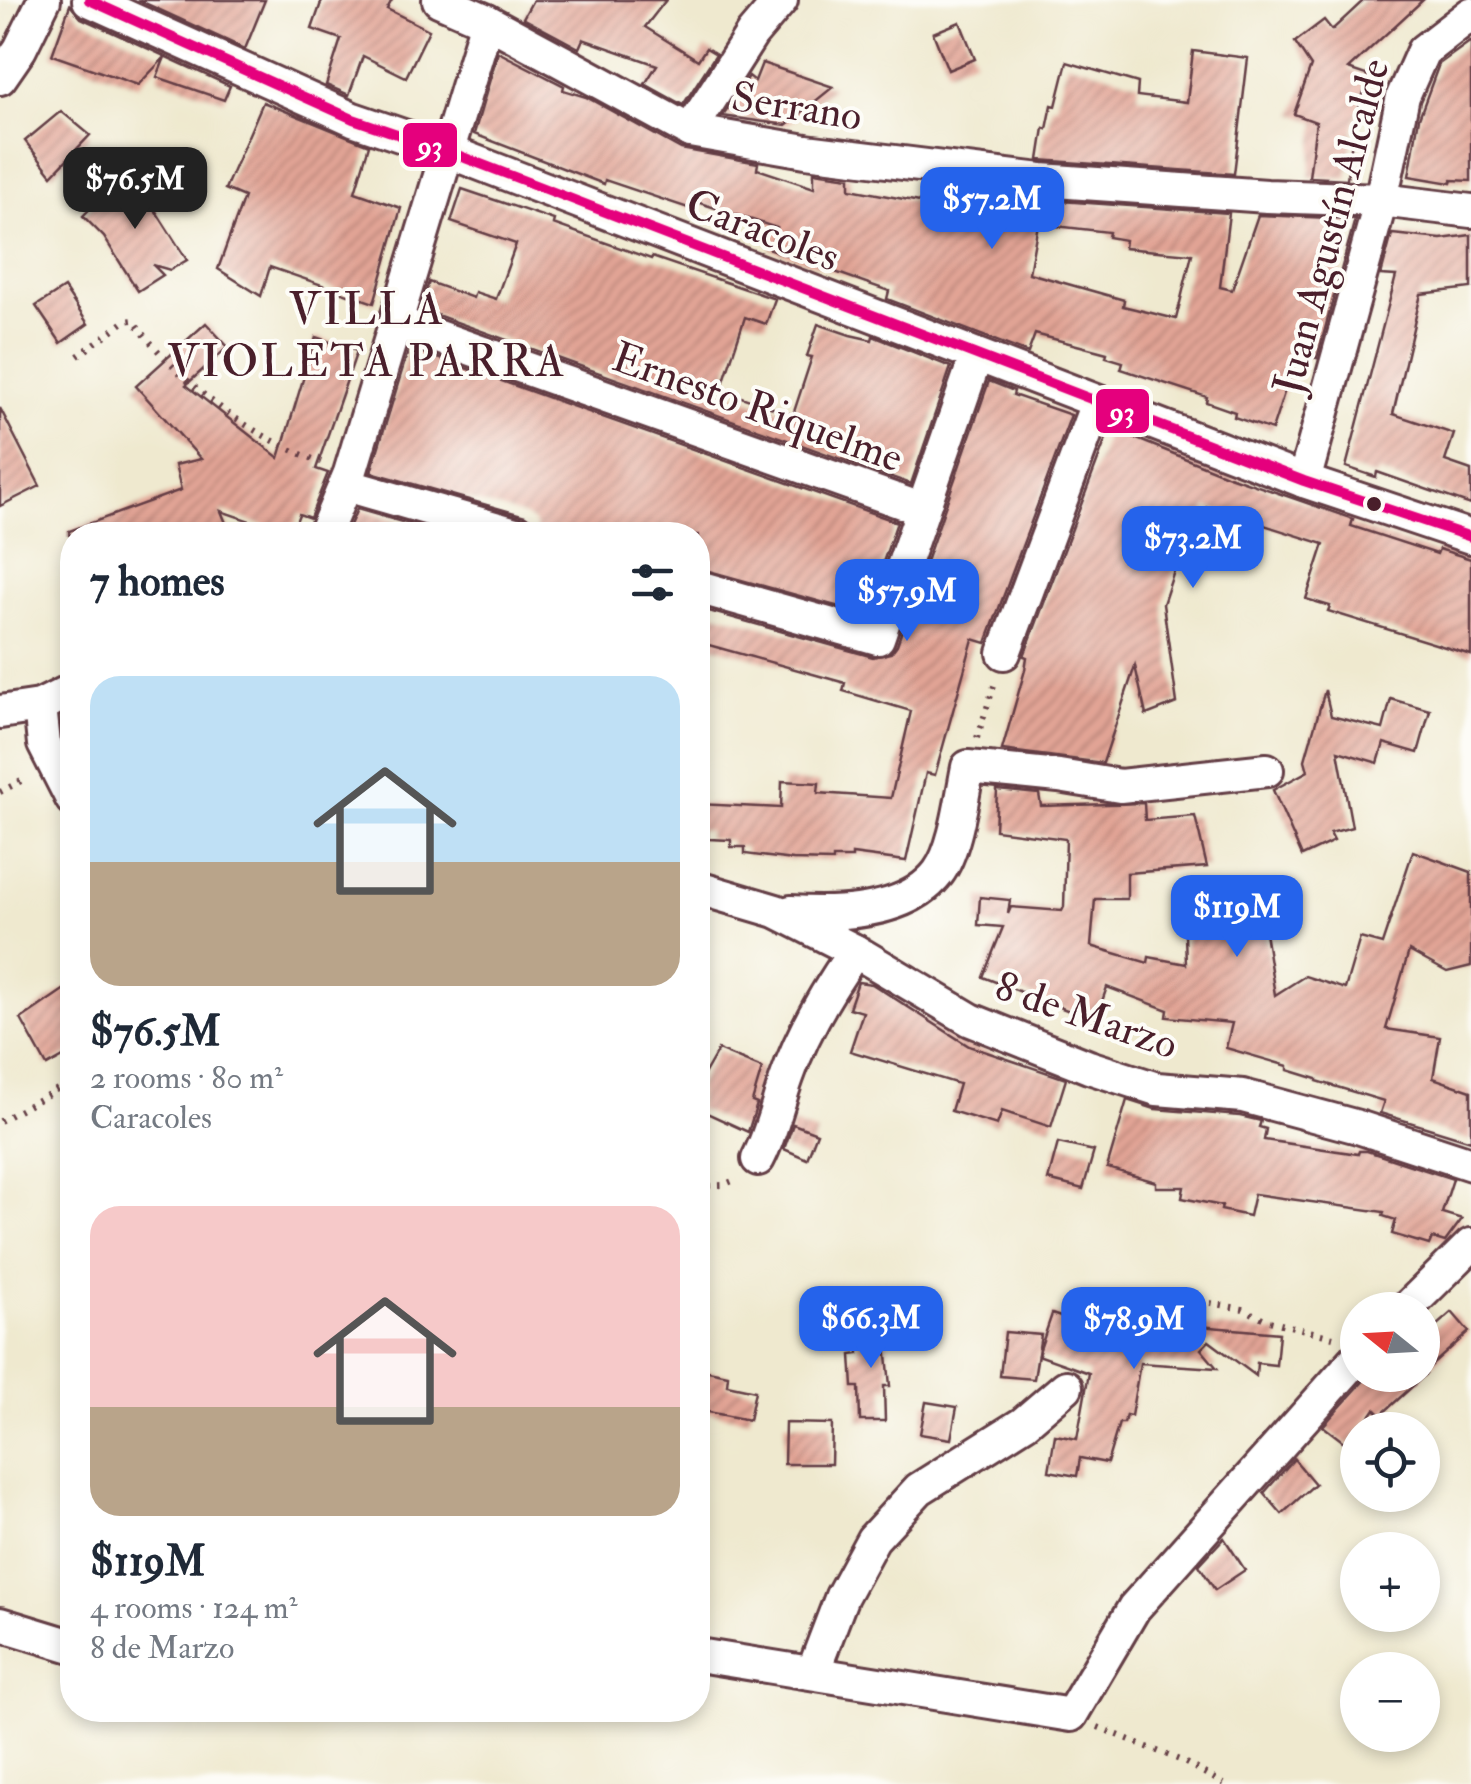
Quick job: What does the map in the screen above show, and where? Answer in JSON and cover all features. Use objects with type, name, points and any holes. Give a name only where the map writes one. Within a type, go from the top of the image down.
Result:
[{"type":"street","points":[[0,78],[20,49],[44,0]]},
{"type":"street","name":"Caracoles","points":[[89,0],[353,119],[447,151],[1304,481],[1471,537]]},
{"type":"street","name":"Serrano","points":[[439,0],[487,21],[690,131],[845,156],[1041,180],[1380,200],[1471,211]]},
{"type":"street","points":[[690,131],[752,34],[782,0]]},
{"type":"street","name":"Juan Agustín Alcalde","points":[[1304,481],[1380,200],[1403,96],[1423,51],[1471,14]]},
{"type":"street","points":[[330,522],[348,479],[487,21]]},
{"type":"street","name":"Ernesto Riquelme","points":[[396,322],[922,509]]},
{"type":"street","points":[[710,590],[878,638],[976,357]]},
{"type":"street","points":[[1004,654],[1097,403]]},
{"type":"street","points":[[348,479],[479,522]]},
{"type":"street","points":[[0,712],[40,706],[60,696]]},
{"type":"street","points":[[40,706],[44,744],[60,775]]},
{"type":"street","points":[[776,911],[828,914],[872,908],[916,893],[938,872],[948,854],[968,767],[1120,786],[1267,770]]},
{"type":"street","name":"8 de Marzo","points":[[710,892],[776,911],[856,951],[971,1020],[1089,1067],[1157,1089],[1243,1096],[1358,1127],[1471,1164]]},
{"type":"street","points":[[758,1159],[772,1132],[787,1074],[834,980],[856,951]]},
{"type":"street","points":[[1423,1292],[1471,1245]]},
{"type":"street","points":[[710,1657],[1072,1715],[1134,1608],[1340,1358]]},
{"type":"street","points":[[812,1672],[842,1596],[873,1539],[919,1489],[1024,1424],[1066,1387]]},
{"type":"street","points":[[0,1624],[60,1642]]},
{"type":"path","points":[[78,356],[125,321],[133,320],[206,398],[239,422],[348,479]]},
{"type":"path","points":[[968,767],[1004,654]]},
{"type":"path","points":[[0,1121],[60,1088]]},
{"type":"path","points":[[1098,1310],[1140,1295],[1166,1296],[1243,1309],[1315,1330],[1340,1344]]},
{"type":"path","points":[[1072,1715],[1182,1761],[1224,1784]]},
{"type":"building","points":[[138,0],[265,0],[245,49]]},
{"type":"building","points":[[322,0],[392,0],[387,9],[429,30],[406,77],[363,56],[349,95],[326,85],[341,39],[312,29]]},
{"type":"building","points":[[533,0],[666,0],[645,27],[698,60],[706,48],[716,54],[683,105],[645,84],[657,65],[583,39],[579,48],[523,18]]},
{"type":"building","points":[[1364,0],[1423,0],[1348,69],[1369,76],[1354,124],[1347,179],[1309,177],[1316,122],[1294,114],[1311,66],[1295,42],[1324,20],[1332,30]]},
{"type":"building","points":[[70,5],[81,18],[230,86],[224,100],[157,77],[165,57],[138,85],[52,55]]},
{"type":"building","points":[[960,22],[975,59],[948,70],[933,33]]},
{"type":"building","points":[[1471,41],[1471,181],[1451,183],[1409,176],[1419,118],[1439,64]]},
{"type":"building","points":[[1193,51],[1248,58],[1234,174],[1039,160],[1044,128],[1047,129],[1052,105],[1056,106],[1067,62],[1138,83],[1137,96],[1187,102]]},
{"type":"building","points":[[498,52],[564,86],[563,90],[586,97],[681,149],[758,163],[757,169],[814,188],[814,172],[850,177],[850,189],[925,203],[928,186],[1031,205],[1032,199],[1229,213],[1220,287],[1232,290],[1258,215],[1355,219],[1317,358],[1297,353],[1272,430],[1234,417],[1235,412],[1206,402],[1207,397],[1121,369],[1123,362],[1106,357],[1107,353],[1035,334],[1028,353],[887,299],[889,291],[770,249],[777,228],[697,202],[694,210],[605,180],[604,184],[474,134]],"holes":[[[1038,224],[1109,232],[1108,237],[1125,240],[1124,248],[1192,254],[1176,319],[1123,306],[1124,300],[1029,273]]]},
{"type":"building","points":[[762,63],[833,87],[786,125],[723,116],[749,76],[755,81]]},
{"type":"building","points":[[263,102],[369,145],[355,192],[401,208],[374,303],[270,267],[261,296],[218,269],[244,197],[225,189]]},
{"type":"building","points":[[61,111],[90,135],[52,175],[25,141]]},
{"type":"building","points":[[129,169],[187,260],[170,270],[153,265],[163,275],[138,291],[104,237],[83,216]]},
{"type":"building","points":[[462,189],[651,259],[775,299],[766,324],[745,317],[721,390],[793,415],[818,324],[872,340],[873,336],[951,367],[911,484],[420,309],[429,282],[473,298],[475,292],[496,299],[516,244],[451,222]]},
{"type":"building","points":[[1392,234],[1441,239],[1471,235],[1471,288],[1421,294],[1393,414],[1454,434],[1445,461],[1471,470],[1471,505],[1377,472],[1376,477],[1346,467],[1396,276],[1381,275]]},
{"type":"building","points":[[64,288],[88,324],[61,343],[36,306]]},
{"type":"building","points":[[206,323],[228,347],[186,385],[279,458],[316,337],[357,351],[316,469],[328,473],[310,518],[299,514],[296,522],[253,522],[221,511],[226,522],[94,522],[181,490],[175,465],[201,459],[136,386]]},
{"type":"building","points":[[409,348],[897,522],[865,614],[710,571],[710,522],[534,522],[525,516],[371,472]]},
{"type":"building","points":[[989,381],[1014,391],[1013,395],[1071,415],[986,643],[973,639],[935,775],[926,773],[906,861],[852,854],[852,858],[833,861],[793,860],[745,854],[745,847],[731,847],[731,840],[710,839],[710,805],[781,808],[782,781],[819,783],[818,793],[891,798],[911,711],[843,691],[845,683],[710,645],[710,611],[873,657],[891,653]]},
{"type":"building","points":[[0,408],[40,486],[0,506]]},
{"type":"building","points":[[1110,428],[1226,475],[1353,519],[1351,526],[1437,554],[1439,549],[1471,559],[1471,655],[1328,611],[1330,606],[1306,599],[1324,544],[1207,507],[1194,541],[1185,538],[1163,604],[1177,703],[1146,715],[1135,666],[1103,763],[1002,750],[1025,670],[1024,656]]},
{"type":"building","points":[[357,509],[402,522],[351,522]]},
{"type":"building","points":[[1325,690],[1331,716],[1383,729],[1391,699],[1430,710],[1418,753],[1384,743],[1378,763],[1338,751],[1352,827],[1330,833],[1334,841],[1302,856],[1273,790],[1308,771],[1305,760]]},
{"type":"building","points":[[997,790],[1039,794],[1041,806],[1144,803],[1145,820],[1195,816],[1207,867],[1127,873],[1127,899],[1095,899],[1091,946],[1148,963],[1149,957],[1186,964],[1185,934],[1198,933],[1193,911],[1260,901],[1275,995],[1305,976],[1345,989],[1360,938],[1382,944],[1413,851],[1471,872],[1471,966],[1447,972],[1409,951],[1386,1029],[1440,1037],[1433,1078],[1471,1091],[1471,1141],[1380,1113],[1384,1101],[1226,1048],[1232,1023],[1167,1017],[1168,1010],[1107,987],[1095,1021],[983,977],[1003,927],[978,925],[980,897],[1010,900],[1008,914],[1011,907],[1062,911],[1064,907],[1066,839],[995,830]]},
{"type":"building","points":[[858,982],[872,984],[969,1046],[1066,1079],[1051,1127],[1002,1111],[997,1125],[951,1111],[959,1084],[850,1051],[863,1012],[849,1008]]},
{"type":"building","points":[[60,992],[60,1059],[47,1066],[21,1019]]},
{"type":"building","points":[[718,1050],[762,1068],[748,1132],[710,1115],[710,1064]]},
{"type":"building","points":[[1127,1100],[1155,1109],[1261,1121],[1259,1127],[1266,1129],[1264,1140],[1358,1154],[1367,1151],[1453,1179],[1442,1213],[1462,1219],[1445,1242],[1432,1238],[1429,1245],[1392,1234],[1396,1220],[1383,1216],[1384,1212],[1254,1194],[1249,1216],[1182,1198],[1184,1187],[1156,1187],[1156,1182],[1107,1168]]},
{"type":"building","points":[[793,1124],[817,1133],[807,1159],[784,1149]]},
{"type":"building","points":[[1058,1143],[1094,1151],[1083,1189],[1048,1180]]},
{"type":"building","points":[[1452,1312],[1469,1332],[1440,1358],[1440,1322]]},
{"type":"building","points":[[1052,1314],[1129,1341],[1130,1320],[1279,1333],[1276,1365],[1257,1363],[1256,1376],[1209,1341],[1201,1349],[1217,1368],[1140,1363],[1131,1416],[1126,1415],[1124,1423],[1119,1423],[1107,1463],[1080,1458],[1077,1476],[1049,1471],[1055,1435],[1077,1439],[1089,1373],[1038,1355]]},
{"type":"building","points":[[884,1323],[890,1386],[884,1386],[885,1421],[860,1421],[859,1387],[853,1387],[851,1355],[859,1354],[858,1324]]},
{"type":"building","points":[[1005,1332],[1041,1335],[1034,1379],[1000,1376]]},
{"type":"building","points":[[710,1371],[728,1375],[727,1385],[755,1391],[749,1420],[710,1412]]},
{"type":"building","points":[[1354,1392],[1406,1392],[1384,1412],[1375,1409],[1340,1412],[1340,1439],[1323,1426]]},
{"type":"building","points":[[926,1402],[957,1407],[951,1439],[920,1434]]},
{"type":"building","points":[[785,1423],[832,1424],[831,1464],[784,1464]]},
{"type":"building","points":[[1294,1459],[1315,1484],[1282,1514],[1264,1493]]},
{"type":"building","points":[[1224,1538],[1245,1570],[1215,1590],[1199,1565]]},
{"type":"transit line","name":"93","points":[[89,0],[353,119],[447,151],[1304,481],[1471,537]]},
{"type":"district","name":"VILLA VIOLETA PARRA","points":[[367,334]]}]
